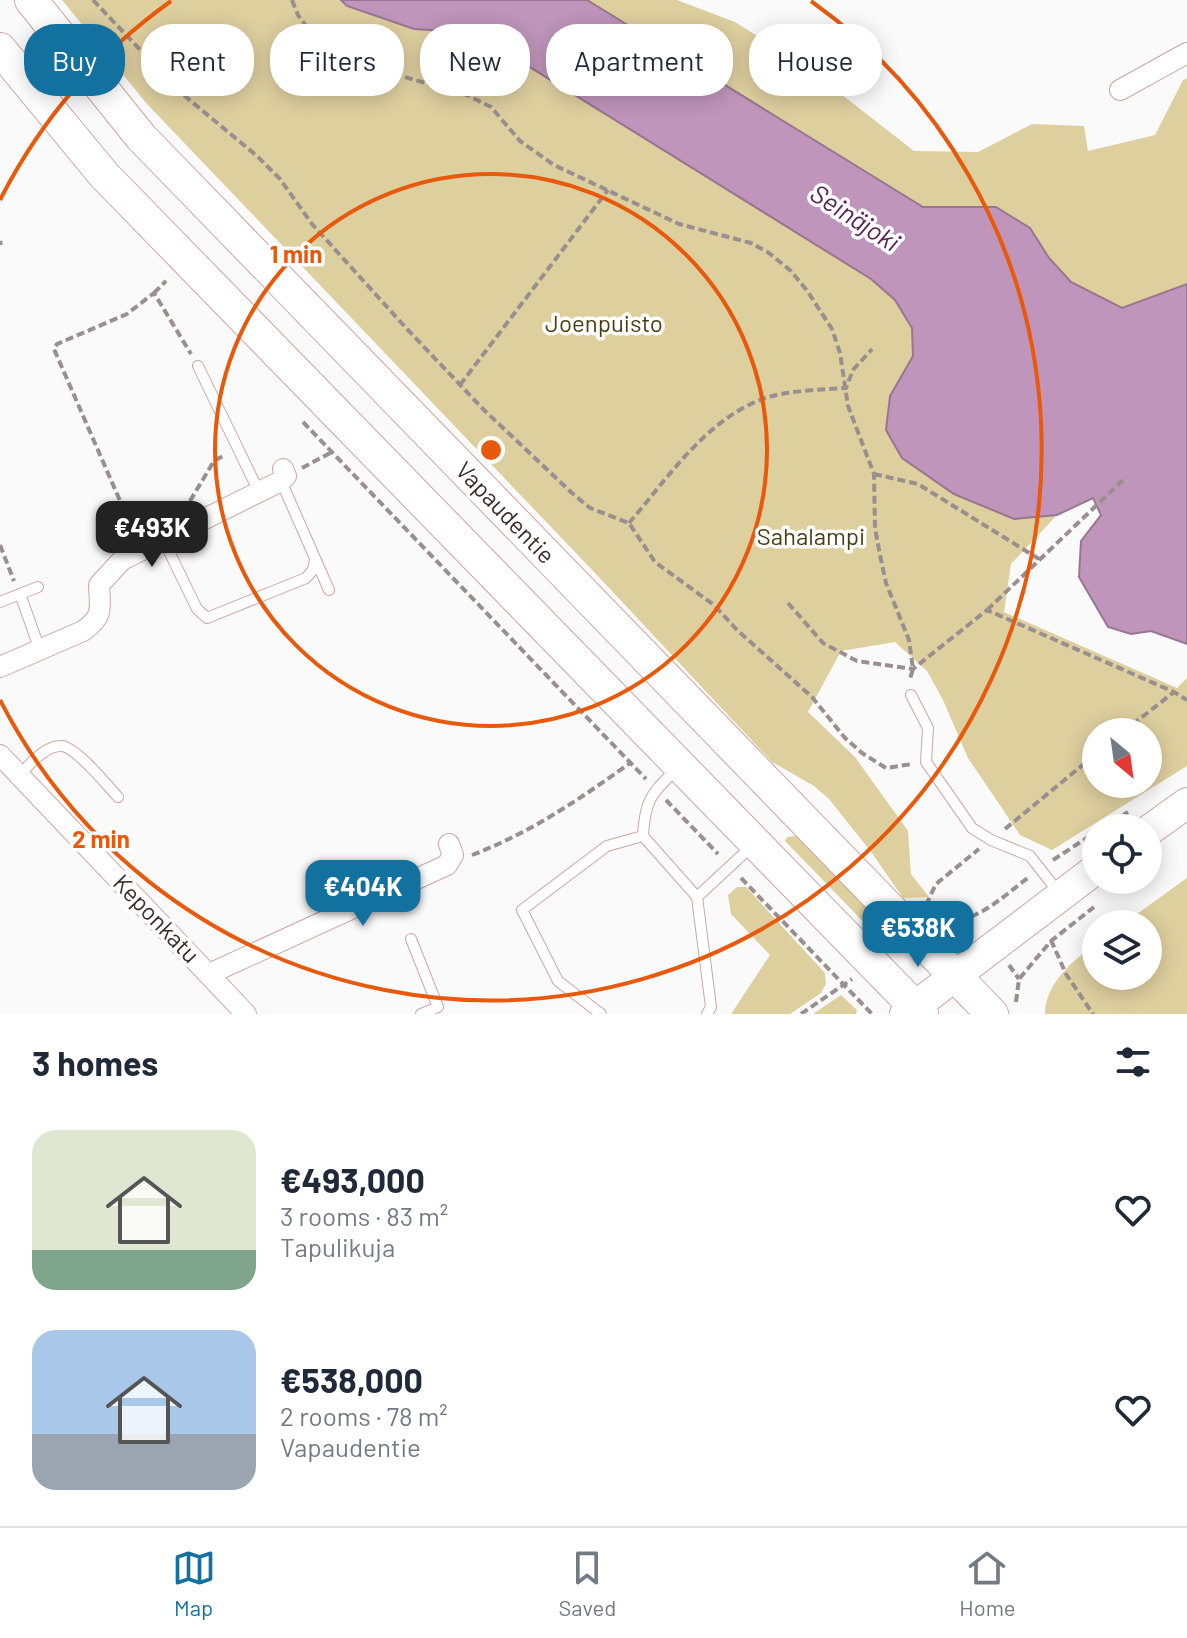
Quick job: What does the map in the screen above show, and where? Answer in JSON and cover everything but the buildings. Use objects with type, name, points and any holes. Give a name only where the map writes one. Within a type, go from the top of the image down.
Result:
[{"type":"main road","name":"Vapaudentie","points":[[31,0],[141,137],[916,920],[955,976],[992,1014]]},
{"type":"main road","points":[[0,49],[104,175],[755,844],[873,961],[914,1011],[1060,895],[1082,888]]},
{"type":"main road","points":[[1162,821],[1187,803]]},
{"type":"street","points":[[1120,90],[1187,53]]},
{"type":"street","points":[[0,667],[95,623],[100,614],[99,585],[114,567],[141,550],[259,492],[283,476]]},
{"type":"street","name":"Keponkatu","points":[[0,755],[246,1014]]},
{"type":"street","points":[[209,974],[447,865],[453,855],[449,844]]},
{"type":"lane","points":[[198,366],[259,492]]},
{"type":"lane","points":[[283,476],[329,590]]},
{"type":"lane","points":[[163,539],[197,609],[207,618],[306,578],[313,570],[315,560]]},
{"type":"lane","points":[[0,602],[38,587]]},
{"type":"lane","points":[[20,594],[40,650]]},
{"type":"lane","points":[[911,695],[928,728],[926,762],[972,828],[991,840],[1030,856],[1060,895]]},
{"type":"lane","points":[[19,775],[41,754],[59,746],[71,748],[118,797]]},
{"type":"lane","points":[[679,766],[656,789],[644,810],[643,836],[697,897],[711,1007],[707,1014]]},
{"type":"lane","points":[[601,1014],[558,981],[522,910],[607,846],[643,836]]},
{"type":"lane","points":[[697,897],[755,844]]},
{"type":"lane","points":[[411,939],[438,1007],[421,1014]]},
{"type":"path","points":[[93,0],[180,92],[280,179],[336,252],[460,385],[581,501],[590,508],[629,523],[655,562],[714,605],[737,630],[812,697],[845,738],[862,753],[886,768],[926,762]]},
{"type":"path","points":[[292,0],[298,15],[323,45],[349,61],[467,95],[491,107],[534,153],[679,224],[734,237],[769,253],[791,271],[832,329],[840,353],[854,427],[874,474],[875,528],[886,583],[909,640],[913,669],[909,683],[911,695]]},
{"type":"path","points":[[460,385],[608,190]]},
{"type":"path","points":[[141,550],[54,349],[57,344],[127,314],[166,281]]},
{"type":"path","points":[[154,293],[198,366]]},
{"type":"path","points":[[846,388],[853,370],[872,349]]},
{"type":"path","points":[[629,523],[690,451],[736,412],[768,397],[846,388]]},
{"type":"path","points":[[303,422],[872,1014]]},
{"type":"path","points":[[179,506],[191,501],[214,461],[238,449]]},
{"type":"path","points":[[283,476],[332,452]]},
{"type":"path","points":[[874,474],[918,484],[1039,559]]},
{"type":"path","points":[[788,603],[823,643],[857,661],[913,669],[987,610],[1124,479]]},
{"type":"path","points":[[132,529],[144,523]]},
{"type":"path","points":[[0,545],[20,594]]},
{"type":"path","points":[[987,610],[1187,700]]},
{"type":"path","points":[[1141,718],[1174,692]]},
{"type":"path","points":[[447,865],[512,840],[579,800],[630,763]]},
{"type":"path","points":[[1082,765],[936,884],[916,920],[947,921],[974,916],[1082,841]]},
{"type":"path","points":[[1014,1013],[1019,979],[1051,941],[1094,906]]},
{"type":"path","points":[[1033,916],[1093,1014]]},
{"type":"path","points":[[801,1014],[873,961]]},
{"type":"green space","points":[[62,0],[341,0],[347,6],[399,24],[270,24],[270,96],[404,96],[404,26],[420,29],[420,96],[530,96],[530,67],[546,77],[546,96],[576,96],[871,279],[895,300],[912,328],[913,356],[890,396],[886,429],[902,458],[954,494],[1014,519],[1057,515],[1011,564],[1004,612],[1177,688],[1187,678],[1187,766],[1162,782],[1162,718],[1082,718],[1082,798],[1136,798],[1110,814],[1082,814],[1082,831],[1052,850],[1020,835],[968,758],[927,671],[895,642],[841,651],[808,712],[855,757],[908,831],[911,874],[929,897],[903,898],[829,799],[814,786],[772,762],[147,104],[125,77],[125,24],[82,24]]},
{"type":"green space","points":[[587,0],[677,0],[735,22],[749,31],[749,96],[843,96],[914,151],[978,152],[1032,124],[1084,126],[1088,151],[1155,135],[1183,80],[1187,78],[1187,284],[1122,308],[1071,282],[1049,258],[1030,228],[996,207],[923,207],[733,90],[733,24],[626,24]]},
{"type":"green space","points":[[787,837],[804,840],[893,933],[882,941],[785,841]]},
{"type":"green space","points":[[1187,878],[1187,1014],[1045,1014],[1055,982],[1082,955],[1082,990],[1162,990],[1162,910],[1142,910]]},
{"type":"green space","points":[[737,887],[746,887],[825,973],[826,984],[821,993],[790,1014],[731,1014],[770,955],[731,914],[728,895]]},
{"type":"green space","points":[[841,995],[857,1010],[856,1014],[813,1014]]},
{"type":"water","points":[[341,0],[587,0],[626,24],[546,24],[546,77],[530,67],[530,24],[420,24],[420,29],[414,29],[347,6]]},
{"type":"water","name":"Seinäjoki","points":[[733,90],[923,207],[996,207],[1030,228],[1049,258],[1071,282],[1122,308],[1187,284],[1187,644],[1151,631],[1131,634],[1108,627],[1079,577],[1081,541],[1101,515],[1093,498],[1057,515],[1014,519],[954,494],[902,458],[886,430],[890,396],[913,356],[912,328],[895,300],[871,279],[576,96],[733,96]]},
{"type":"park label","name":"Joenpuisto","points":[[604,324]]},
{"type":"park label","name":"Sahalampi","points":[[811,537]]}]
